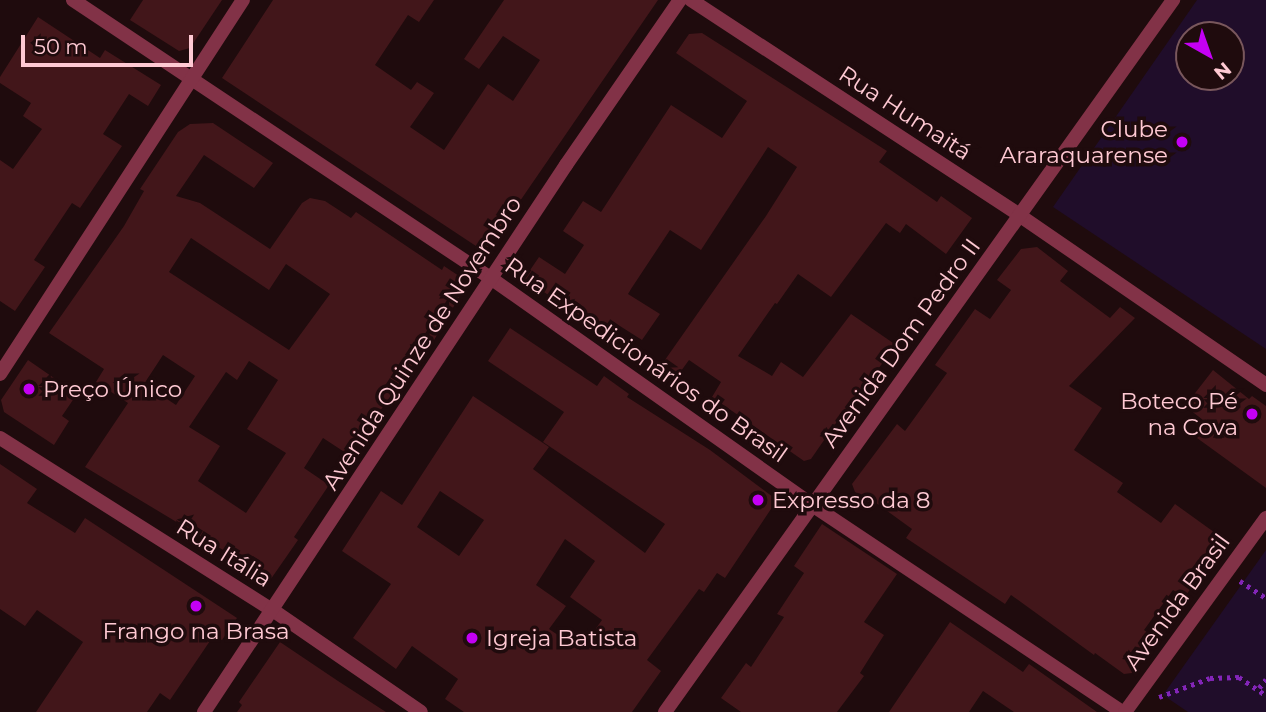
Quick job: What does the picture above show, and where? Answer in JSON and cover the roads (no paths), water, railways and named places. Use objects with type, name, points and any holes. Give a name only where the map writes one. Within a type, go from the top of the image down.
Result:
[{"type":"street","name":"Rua Expedicionários do Brasil","points":[[73,0],[492,278],[812,505],[1123,712]]},
{"type":"street","points":[[0,374],[243,0]]},
{"type":"street","name":"Avenida Quinze de Novembro","points":[[204,712],[680,0]]},
{"type":"street","name":"Rua Humaitá","points":[[691,0],[1019,215],[1266,385]]},
{"type":"street","name":"Avenida Dom Pedro II","points":[[665,712],[1173,0]]},
{"type":"street","name":"Rua Itália","points":[[0,438],[274,611],[421,712]]},
{"type":"street","name":"Avenida Brasil","points":[[1123,712],[1266,517]]},
{"type":"place","name":"Clube Araraquarense","points":[[1182,142]]},
{"type":"place","name":"Preço Único","points":[[29,389]]},
{"type":"place","name":"Boteco Pé na Cova","points":[[1252,414]]},
{"type":"place","name":"Expresso da 8","points":[[758,500]]},
{"type":"place","name":"Frango na Brasa","points":[[196,606]]},
{"type":"place","name":"Igreja Batista","points":[[472,638]]}]
